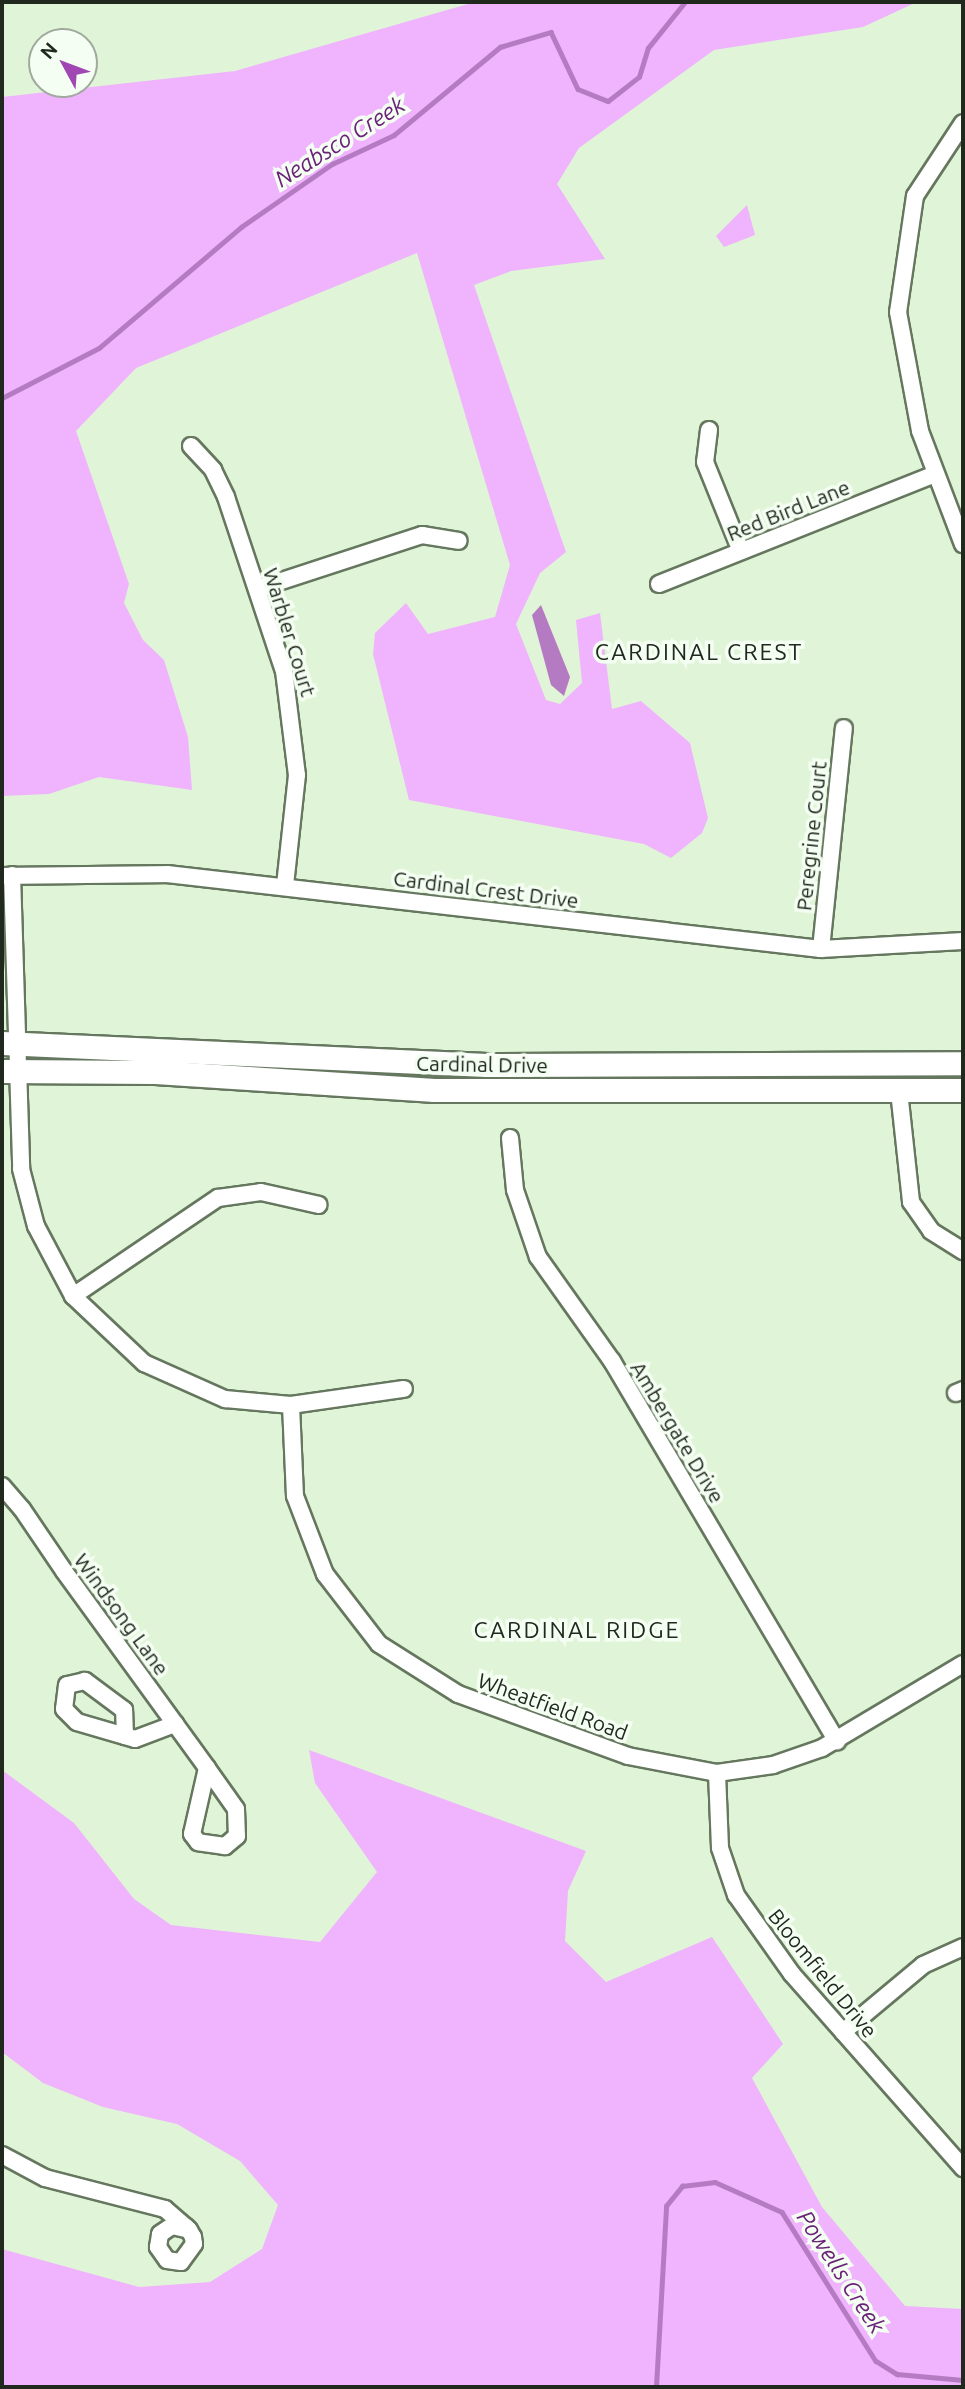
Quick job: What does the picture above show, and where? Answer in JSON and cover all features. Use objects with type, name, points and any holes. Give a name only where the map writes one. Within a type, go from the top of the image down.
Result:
[{"type":"main road","name":"Cardinal Drive","points":[[9,1043],[476,1065],[963,1063]]},
{"type":"main road","name":"Cardinal Drive","points":[[9,1070],[434,1090],[963,1090]]},
{"type":"street","points":[[963,123],[915,196],[900,271],[902,354],[933,475],[963,544]]},
{"type":"street","points":[[709,430],[705,461],[741,551]]},
{"type":"street","name":"Warbler Court","points":[[191,446],[213,470],[226,497],[284,671],[295,737],[285,886]]},
{"type":"street","name":"Red Bird Lane","points":[[659,583],[933,475]]},
{"type":"street","points":[[257,589],[422,535],[459,541]]},
{"type":"street","name":"Peregrine Court","points":[[821,949],[844,728]]},
{"type":"street","name":"Cardinal Crest Drive","points":[[7,875],[167,874],[821,949],[963,941]]},
{"type":"street","points":[[7,875],[9,1070],[27,1202],[73,1296],[117,1343],[167,1376],[225,1399],[291,1405],[404,1389]]},
{"type":"street","points":[[900,1091],[911,1202],[931,1231],[963,1251]]},
{"type":"street","name":"Ambergate Drive","points":[[510,1138],[515,1190],[538,1257],[612,1361],[836,1741]]},
{"type":"street","points":[[73,1296],[218,1198],[261,1192],[319,1205]]},
{"type":"street","name":"Wheatfield Road","points":[[291,1405],[295,1496],[311,1545],[342,1601],[379,1644],[458,1695],[628,1756],[717,1773],[773,1765],[836,1741],[963,1664]]},
{"type":"street","name":"Windsong Lane","points":[[2,1486],[207,1768],[239,1817],[237,1836],[225,1846],[198,1842],[192,1834],[207,1768]]},
{"type":"street","points":[[125,1736],[149,1737],[175,1724]]},
{"type":"street","name":"Bloomfield Drive","points":[[717,1773],[720,1849],[736,1895],[843,2032],[963,2168]]},
{"type":"street","points":[[843,2032],[923,1965],[963,1947]]},
{"type":"street","points":[[2,2155],[45,2178],[143,2199],[189,2230]]},
{"type":"shaded area","points":[[475,2],[917,2],[863,27],[714,50],[579,148],[557,184],[605,259],[511,271],[474,285],[566,552],[540,573],[516,624],[546,700],[560,704],[582,683],[576,620],[600,613],[612,709],[641,701],[690,743],[708,818],[702,833],[671,858],[644,844],[409,800],[373,654],[375,633],[406,603],[428,634],[495,617],[510,565],[417,253],[136,368],[76,431],[129,584],[124,603],[143,640],[164,660],[188,737],[192,790],[99,777],[49,794],[2,796],[2,97],[28,94],[28,98],[98,98],[98,86],[235,71]]},
{"type":"shaded area","points":[[747,205],[755,235],[724,247],[716,236]]},
{"type":"shaded area","points":[[541,605],[570,677],[564,696],[551,685],[532,615]]},
{"type":"shaded area","points":[[309,1750],[586,1851],[568,1891],[565,1941],[606,1982],[712,1937],[783,2044],[752,2078],[822,2207],[905,2306],[963,2309],[963,2387],[2,2387],[2,2249],[139,2287],[210,2282],[262,2249],[278,2205],[240,2161],[177,2124],[103,2107],[43,2083],[2,2052],[2,1770],[74,1823],[134,1899],[171,1925],[320,1942],[377,1872],[315,1783]]},
{"type":"waterway","name":"Neabsco Creek","points":[[2,398],[99,348],[241,227],[332,164],[394,135],[500,47],[551,32],[578,89],[608,101],[639,77],[648,48],[685,2]]},
{"type":"waterway","name":"Powells Creek","points":[[656,2387],[666,2206],[682,2186],[715,2182],[782,2212],[876,2361],[897,2374],[963,2380]]},
{"type":"district","name":"CARDINAL CREST","points":[[699,652]]},
{"type":"district","name":"CARDINAL RIDGE","points":[[577,1630]]}]
